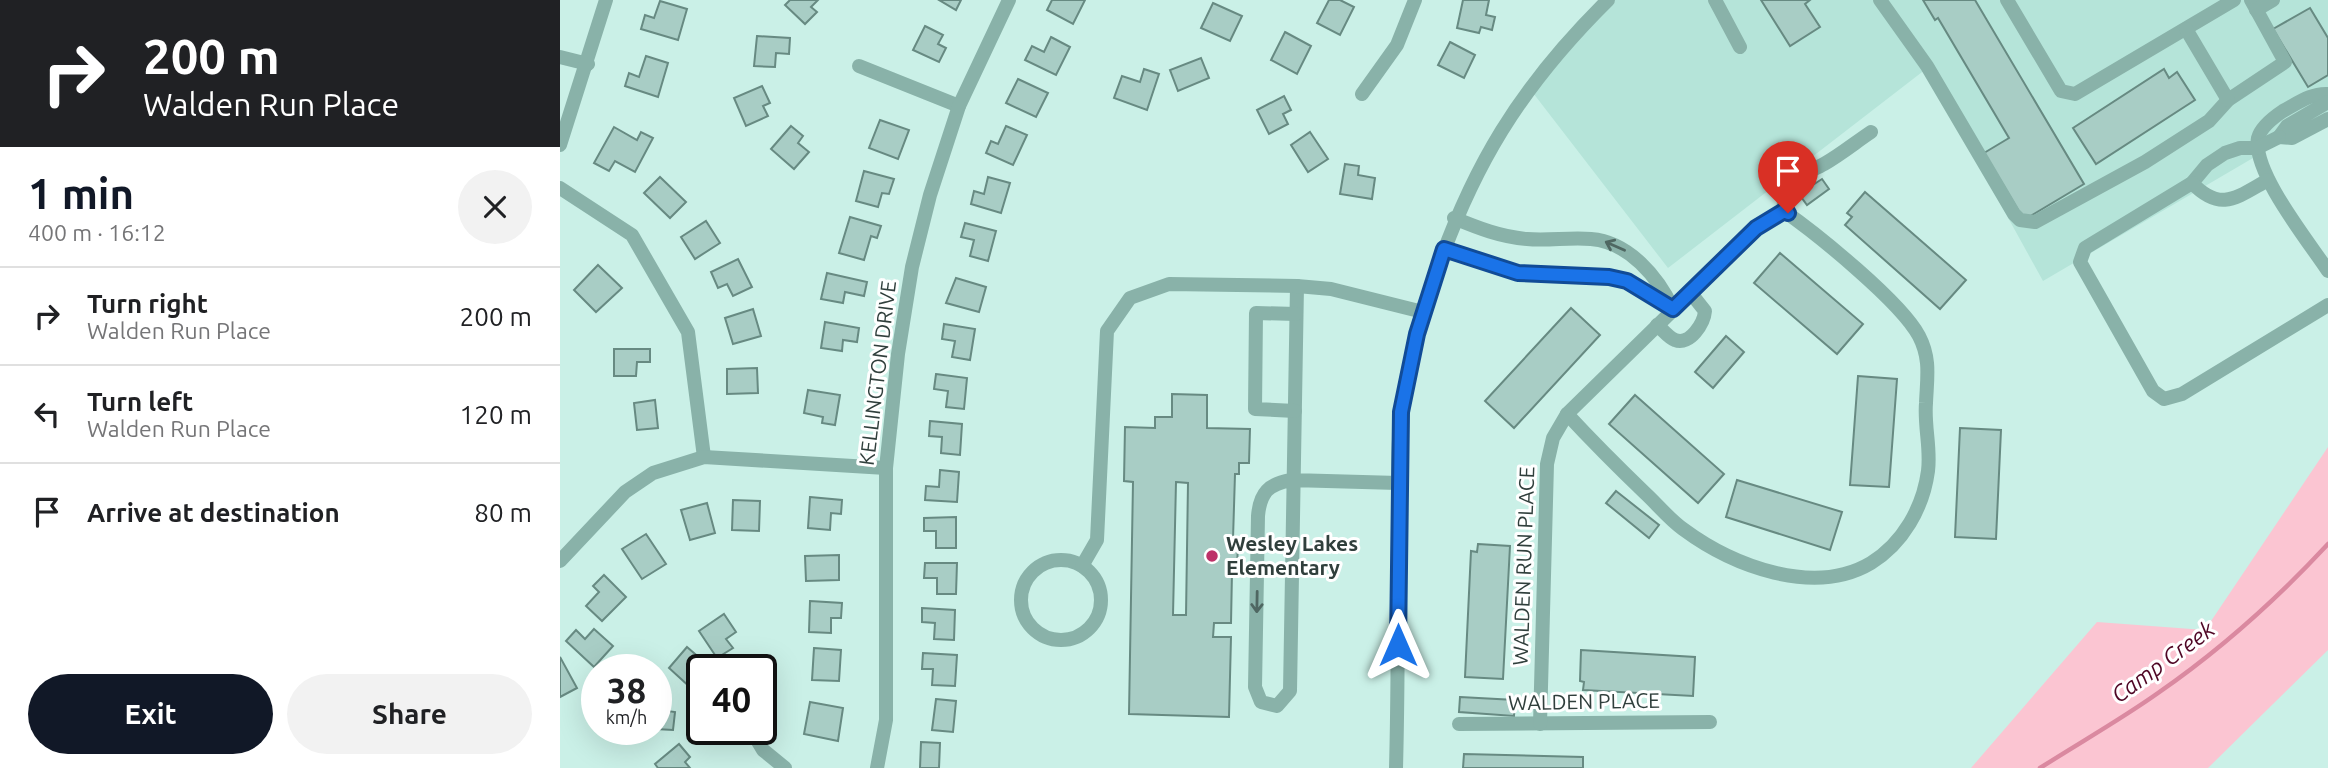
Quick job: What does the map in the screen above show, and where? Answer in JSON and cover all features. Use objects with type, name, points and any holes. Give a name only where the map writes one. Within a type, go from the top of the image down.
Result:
[{"type":"street","points":[[560,145],[588,64],[606,0]]},
{"type":"street","name":"KELLINGTON DRIVE","points":[[877,768],[887,720],[886,468],[898,354],[912,267],[930,195],[959,106],[1009,0]]},
{"type":"street","points":[[1362,94],[1397,45],[1415,0]]},
{"type":"street","points":[[1396,768],[1401,412],[1423,312],[1454,218],[1492,143],[1524,96],[1570,38],[1608,0]]},
{"type":"street","points":[[1715,0],[1740,47]]},
{"type":"street","points":[[1880,0],[1927,66],[2014,214],[2027,223],[2035,222],[2145,162],[2209,121],[2228,100],[2285,62],[2254,5],[2273,0]]},
{"type":"street","points":[[2007,0],[2062,91],[2076,94],[2234,0]]},
{"type":"street","points":[[2186,29],[2228,100]]},
{"type":"street","points":[[560,57],[588,64]]},
{"type":"street","points":[[859,66],[959,106]]},
{"type":"street","points":[[2328,94],[2319,93],[2279,137],[2257,148],[2240,148],[2225,153],[2207,165],[2192,183],[2085,248],[2081,254],[2084,272],[2153,391],[2164,399],[2175,399],[2328,305]]},
{"type":"street","points":[[2328,103],[2304,108],[2268,123],[2259,134],[2257,148],[2268,180],[2328,271]]},
{"type":"street","points":[[2279,137],[2292,138],[2328,119]]},
{"type":"street","points":[[1567,414],[1682,529],[1733,557],[1783,573],[1821,579],[1856,570],[1892,547],[1914,515],[1927,477],[1929,450],[1926,401],[1929,375],[1924,346],[1906,317],[1805,224],[1784,211],[1784,196],[1795,178],[1824,164],[1871,132]]},
{"type":"street","points":[[2192,183],[2209,198],[2221,201],[2231,200],[2268,180]]},
{"type":"street","points":[[560,188],[632,235],[688,332],[704,457]]},
{"type":"street","name":"WALDEN RUN PLACE","points":[[1540,724],[1547,464],[1553,438],[1567,414],[1690,292],[1756,228],[1784,211]]},
{"type":"street","points":[[1454,218],[1504,236],[1602,240],[1626,251],[1647,271],[1665,291],[1673,309]]},
{"type":"street","points":[[1444,249],[1509,272],[1609,277],[1636,285],[1655,300],[1673,309]]},
{"type":"street","points":[[1636,285],[1647,271]]},
{"type":"street","points":[[1082,566],[1097,540],[1107,331],[1130,298],[1169,284],[1297,286],[1332,289],[1423,312]]},
{"type":"street","points":[[1297,286],[1292,480],[1290,691],[1277,706],[1261,702],[1255,687],[1258,516],[1259,505],[1268,488],[1292,480],[1398,483]]},
{"type":"street","points":[[1657,325],[1674,340],[1683,341],[1696,331],[1705,311],[1690,292]]},
{"type":"street","points":[[1295,411],[1255,409],[1255,313],[1296,314]]},
{"type":"street","points":[[560,561],[625,492],[653,473],[704,457],[886,468]]},
{"type":"street","points":[[1053,560],[1066,560],[1082,566],[1097,581],[1101,594],[1097,619],[1078,637],[1051,639],[1039,634],[1029,625],[1020,599],[1030,574],[1053,560]]},
{"type":"street","name":"WALDEN PLACE","points":[[1459,724],[1710,722]]},
{"type":"street","points":[[760,745],[785,768]]},
{"type":"shaded area","points":[[1606,0],[2328,0],[2328,114],[2043,281],[1926,69],[1668,268],[1530,89]]},
{"type":"shaded area","points":[[2328,447],[2328,650],[2208,768],[1971,768],[2097,622],[2205,630]]},
{"type":"building","points":[[790,0],[818,0],[811,7],[817,12],[805,24],[785,5]]},
{"type":"building","points":[[939,0],[961,0],[956,10]]},
{"type":"building","points":[[1052,0],[1085,0],[1073,24],[1047,10]]},
{"type":"building","points":[[1329,0],[1340,0],[1354,7],[1340,35],[1317,23]]},
{"type":"building","points":[[1463,0],[1489,0],[1486,15],[1495,17],[1492,30],[1481,27],[1479,33],[1457,28]]},
{"type":"building","points":[[1761,0],[1810,0],[1805,4],[1820,27],[1790,46]]},
{"type":"building","points":[[1923,0],[1975,0],[2084,184],[2024,220],[1984,153],[2009,138],[1938,18],[1935,20]]},
{"type":"building","points":[[660,1],[687,9],[678,40],[641,29],[645,15],[654,18]]},
{"type":"building","points":[[1213,3],[1242,16],[1230,41],[1201,28]]},
{"type":"building","points":[[2310,8],[2328,38],[2328,75],[2308,87],[2273,29]]},
{"type":"building","points":[[925,26],[943,35],[938,44],[946,48],[939,62],[913,50]]},
{"type":"building","points":[[1285,32],[1311,46],[1297,74],[1271,60]]},
{"type":"building","points":[[757,36],[790,38],[789,54],[776,53],[775,67],[754,66]]},
{"type":"building","points":[[1051,37],[1070,47],[1056,75],[1025,60],[1032,46],[1044,52]]},
{"type":"building","points":[[1450,42],[1475,55],[1464,78],[1438,65]]},
{"type":"building","points":[[646,56],[668,63],[658,97],[625,86],[629,73],[639,77]]},
{"type":"building","points":[[1201,58],[1209,78],[1178,91],[1170,70]]},
{"type":"building","points":[[1144,69],[1159,74],[1147,110],[1114,98],[1122,76],[1140,82]]},
{"type":"building","points":[[2164,69],[2169,78],[2177,72],[2195,100],[2096,164],[2073,128]]},
{"type":"building","points":[[1018,79],[1048,93],[1036,117],[1006,103]]},
{"type":"building","points":[[762,86],[770,103],[763,106],[768,116],[746,126],[734,98]]},
{"type":"building","points":[[1284,96],[1291,110],[1283,114],[1288,124],[1269,134],[1257,110]]},
{"type":"building","points":[[880,120],[909,130],[898,159],[869,148]]},
{"type":"building","points":[[791,126],[803,136],[798,143],[809,152],[794,169],[771,149]]},
{"type":"building","points":[[1006,126],[1027,135],[1013,165],[986,153],[991,141],[998,144]]},
{"type":"building","points":[[614,127],[637,140],[641,132],[653,138],[635,172],[615,161],[609,171],[594,163]]},
{"type":"building","points":[[1310,132],[1328,159],[1308,172],[1291,145]]},
{"type":"building","points":[[1345,164],[1359,166],[1358,175],[1375,178],[1372,199],[1340,194]]},
{"type":"building","points":[[864,171],[894,179],[889,194],[882,193],[878,207],[856,201]]},
{"type":"building","points":[[660,177],[686,202],[670,218],[644,193]]},
{"type":"building","points":[[988,177],[1010,183],[1001,213],[971,204],[974,191],[984,194]]},
{"type":"building","points":[[1822,179],[1829,189],[1807,205],[1799,194]]},
{"type":"building","points":[[1865,192],[1966,280],[1940,309],[1845,225],[1852,217],[1847,213]]},
{"type":"building","points":[[850,217],[881,226],[877,238],[871,236],[864,260],[839,253]]},
{"type":"building","points":[[706,221],[720,243],[695,259],[681,237]]},
{"type":"building","points":[[965,223],[996,231],[988,261],[970,256],[974,240],[961,237]]},
{"type":"building","points":[[1780,253],[1863,324],[1837,354],[1754,283]]},
{"type":"building","points":[[738,259],[752,287],[733,296],[727,284],[718,288],[711,272]]},
{"type":"building","points":[[598,265],[622,288],[596,312],[574,290]]},
{"type":"building","points":[[827,273],[867,282],[864,296],[845,292],[843,303],[821,299]]},
{"type":"building","points":[[956,278],[986,287],[979,312],[946,303]]},
{"type":"building","points":[[1571,308],[1600,335],[1514,428],[1485,401]]},
{"type":"building","points":[[753,309],[761,336],[733,344],[725,318]]},
{"type":"building","points":[[825,322],[859,328],[857,342],[843,340],[842,351],[821,348]]},
{"type":"building","points":[[944,324],[975,329],[970,360],[952,357],[955,341],[942,339]]},
{"type":"building","points":[[1726,336],[1744,352],[1713,388],[1695,372]]},
{"type":"building","points":[[614,349],[650,349],[650,362],[637,362],[636,376],[614,376]]},
{"type":"building","points":[[757,368],[758,393],[727,394],[727,369]]},
{"type":"building","points":[[936,374],[967,378],[964,409],[946,407],[948,391],[934,389]]},
{"type":"building","points":[[1858,376],[1897,379],[1889,487],[1850,485]]},
{"type":"building","points":[[808,390],[840,395],[835,425],[822,423],[823,417],[804,413]]},
{"type":"building","name":"Wesley Lakes Elementary","points":[[1172,394],[1207,395],[1207,428],[1250,429],[1249,463],[1239,463],[1239,474],[1235,474],[1233,539],[1238,539],[1237,572],[1232,572],[1231,623],[1214,623],[1213,637],[1231,637],[1229,717],[1129,714],[1133,482],[1124,481],[1125,427],[1155,428],[1155,417],[1172,417]],"holes":[[[1176,482],[1188,483],[1186,615],[1173,615]]]},
{"type":"building","points":[[1635,395],[1724,474],[1698,503],[1609,424]]},
{"type":"building","points":[[655,400],[658,428],[637,430],[634,403]]},
{"type":"building","points":[[930,421],[962,424],[960,455],[941,453],[942,437],[929,436]]},
{"type":"building","points":[[1960,428],[2001,430],[1996,539],[1955,537]]},
{"type":"building","points":[[940,470],[959,472],[957,502],[925,500],[926,486],[939,487]]},
{"type":"building","points":[[1737,480],[1842,512],[1830,550],[1726,517]]},
{"type":"building","points":[[1616,491],[1659,525],[1649,538],[1606,503]]},
{"type":"building","points":[[810,497],[842,500],[841,514],[831,513],[830,530],[808,528]]},
{"type":"building","points":[[733,500],[760,501],[759,531],[732,530]]},
{"type":"building","points":[[707,503],[715,533],[690,540],[681,510]]},
{"type":"building","points":[[956,517],[956,548],[936,548],[936,531],[924,531],[924,518]]},
{"type":"building","points":[[646,534],[666,564],[642,579],[622,549]]},
{"type":"building","points":[[1478,544],[1510,546],[1503,679],[1465,677],[1471,551],[1477,552]]},
{"type":"building","points":[[839,555],[839,580],[806,581],[805,556]]},
{"type":"building","points":[[925,563],[957,563],[956,594],[937,594],[937,578],[924,578]]},
{"type":"building","points":[[604,575],[626,597],[602,621],[586,606],[599,592],[593,586]]},
{"type":"building","points":[[810,601],[842,603],[841,618],[831,618],[831,633],[809,632]]},
{"type":"building","points":[[922,608],[955,610],[954,640],[934,639],[935,623],[922,622]]},
{"type":"building","points":[[724,614],[736,632],[726,639],[733,648],[723,654],[714,654],[699,631]]},
{"type":"building","points":[[594,629],[613,646],[606,654],[581,655],[566,641],[576,630],[585,639]]},
{"type":"building","points":[[687,647],[695,654],[686,654],[686,683],[672,671],[672,664]]},
{"type":"building","points":[[814,648],[841,650],[839,681],[812,680]]},
{"type":"building","points":[[1581,650],[1695,657],[1693,696],[1583,690],[1584,682],[1580,681]]},
{"type":"building","points":[[923,653],[957,655],[955,686],[932,685],[933,669],[922,669]]},
{"type":"building","points":[[560,657],[577,688],[560,697]]},
{"type":"building","points":[[1460,697],[1515,700],[1514,716],[1459,712]]},
{"type":"building","points":[[936,699],[956,701],[953,732],[932,730]]},
{"type":"building","points":[[810,702],[843,708],[838,741],[804,734]]},
{"type":"building","points":[[672,712],[675,712],[672,730]]},
{"type":"building","points":[[921,742],[940,743],[939,768],[920,768]]},
{"type":"building","points":[[679,744],[690,757],[685,762],[690,768],[658,768],[655,764]]},
{"type":"building","points":[[1464,754],[1583,757],[1583,768],[1463,768]]},
{"type":"waterway","name":"Camp Creek","points":[[2040,768],[2181,677],[2268,604],[2328,544]]},
{"type":"place","name":"Wesley Lakes Elementary","points":[[1212,556]]},
{"type":"route","points":[[1398,645],[1401,412],[1417,334],[1444,249],[1500,270],[1609,277],[1627,281],[1673,309],[1756,228],[1784,211],[1788,213]]}]
